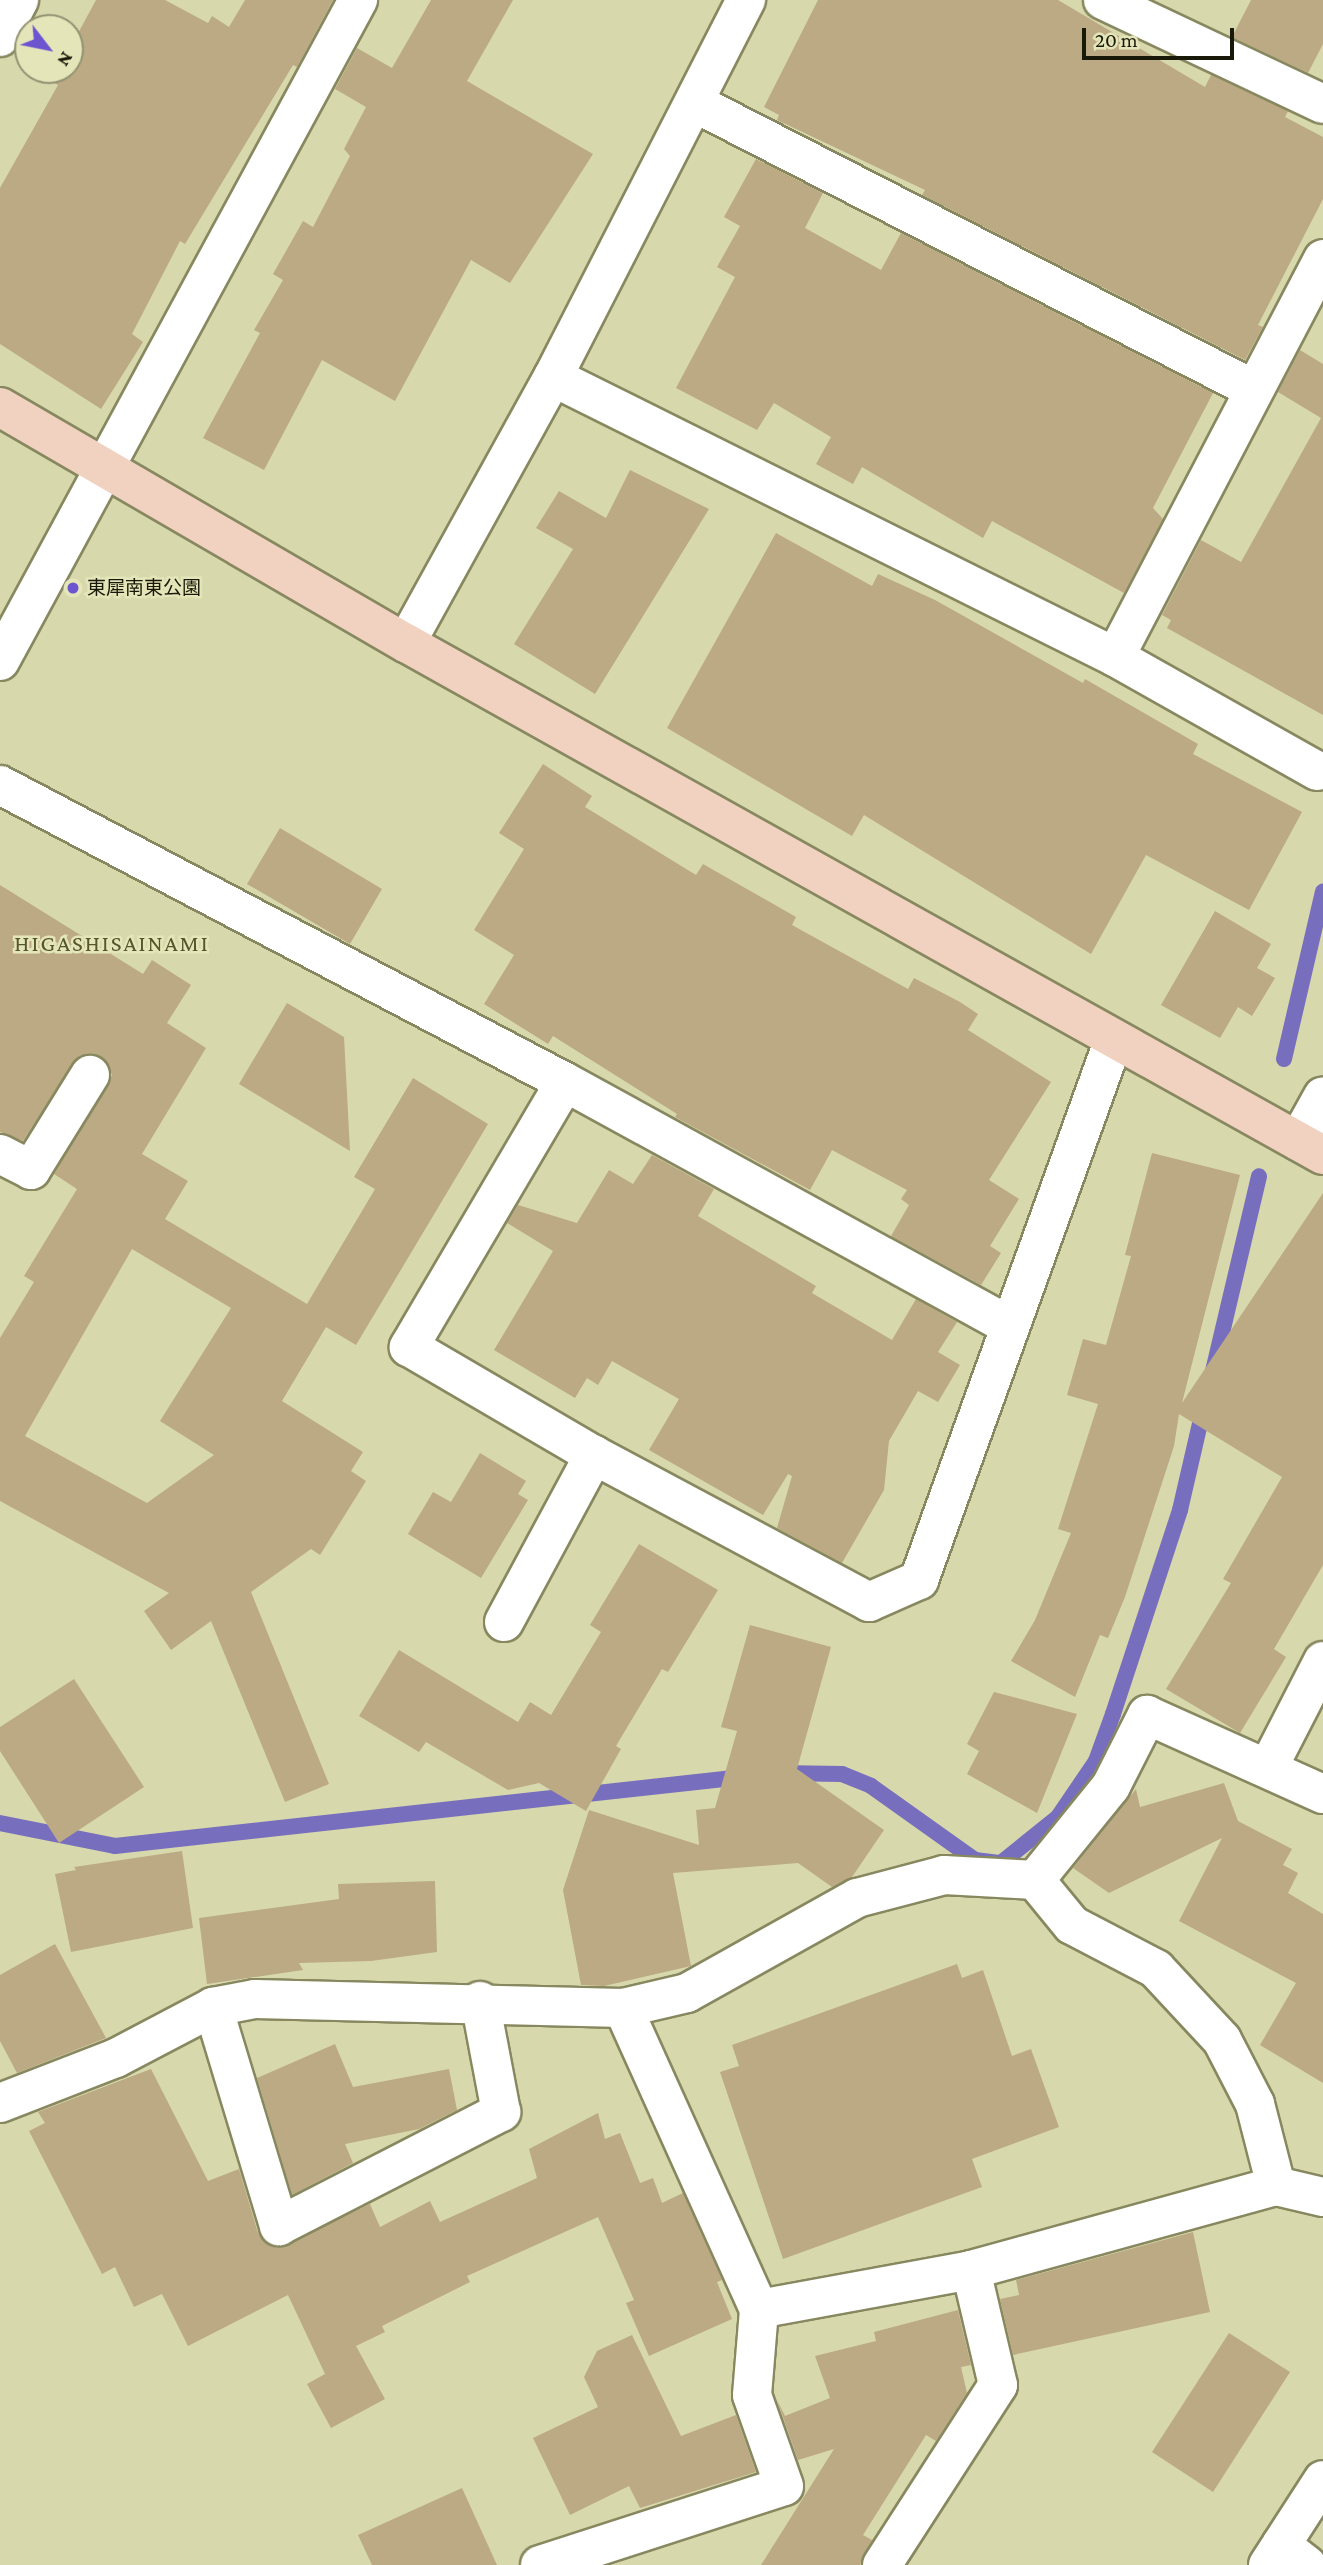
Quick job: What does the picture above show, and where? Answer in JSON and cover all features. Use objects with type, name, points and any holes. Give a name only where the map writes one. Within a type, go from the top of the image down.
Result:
[{"type":"street","points":[[0,37],[19,0]]},
{"type":"street","points":[[0,661],[358,0]]},
{"type":"street","points":[[406,643],[553,377],[746,0]]},
{"type":"street","points":[[1103,0],[1323,104]]},
{"type":"street","points":[[695,103],[1253,389]]},
{"type":"street","points":[[1115,657],[1323,259]]},
{"type":"street","points":[[553,377],[1115,657],[1317,771]]},
{"type":"street","points":[[0,407],[406,643],[1310,1148],[1323,1096]]},
{"type":"street","points":[[0,785],[565,1082],[1010,1326]]},
{"type":"street","points":[[565,1082],[409,1347],[594,1455],[869,1602],[919,1580],[1114,1039]]},
{"type":"street","points":[[0,1154],[31,1170],[90,1075]]},
{"type":"street","points":[[504,1622],[594,1455]]},
{"type":"street","points":[[1269,1766],[1323,1661]]},
{"type":"street","points":[[1035,1880],[1111,1786],[1147,1715],[1269,1766],[1323,1794]]},
{"type":"street","points":[[0,2103],[116,2058],[214,2007],[255,1999],[480,2001],[623,2008],[687,1993],[857,1898],[944,1875],[1035,1880],[1072,1925],[1156,1969],[1222,2040],[1255,2104],[1276,2186]]},
{"type":"street","points":[[214,2007],[279,2226],[501,2112],[480,2001]]},
{"type":"street","points":[[540,2565],[784,2486],[752,2395],[759,2309],[623,2008]]},
{"type":"street","points":[[759,2309],[971,2270],[1276,2186],[1323,2197]]},
{"type":"street","points":[[882,2565],[998,2385],[971,2270]]},
{"type":"street","points":[[1285,2558],[1323,2480]]},
{"type":"building","points":[[96,0],[165,0],[208,23],[212,16],[229,27],[245,0],[333,0],[297,67],[293,65],[185,244],[180,241],[132,334],[143,342],[101,409],[0,344],[0,188],[58,85],[56,84],[84,84],[84,22]]},
{"type":"building","points":[[431,0],[513,0],[467,81],[593,154],[510,283],[471,260],[395,401],[322,360],[264,470],[203,438],[260,333],[254,330],[283,280],[273,274],[303,221],[313,227],[350,156],[344,149],[366,107],[335,89],[357,48],[392,68]]},
{"type":"building","points":[[818,0],[1058,0],[1205,87],[1211,75],[1288,111],[1285,117],[1323,137],[1323,199],[1258,325],[1263,327],[1245,360],[922,195],[925,190],[777,120],[779,115],[764,107]]},
{"type":"building","points":[[1251,0],[1323,0],[1323,44],[1308,73],[1232,37]]},
{"type":"building","points":[[756,159],[823,193],[805,228],[881,270],[901,233],[1213,393],[1153,508],[1163,519],[1124,593],[992,521],[983,538],[862,467],[853,484],[816,464],[831,437],[774,403],[757,430],[676,388],[735,277],[717,267],[740,226],[724,217]]},
{"type":"building","points":[[1300,350],[1323,364],[1323,715],[1167,628],[1171,620],[1162,615],[1201,540],[1241,562],[1321,418],[1278,392]]},
{"type":"building","points":[[630,470],[709,509],[595,694],[514,644],[573,549],[536,528],[559,491],[606,518]]},
{"type":"building","points":[[776,533],[872,586],[878,574],[935,600],[1083,683],[1085,679],[1198,744],[1193,754],[1302,812],[1249,910],[1146,855],[1091,954],[864,815],[852,836],[667,728]]},
{"type":"building","points":[[543,764],[592,796],[585,807],[696,875],[703,864],[796,917],[792,925],[908,989],[914,978],[960,1002],[978,1014],[968,1030],[1051,1082],[989,1180],[1019,1199],[990,1246],[1001,1253],[981,1285],[891,1236],[909,1205],[901,1199],[907,1190],[832,1150],[810,1190],[675,1117],[677,1114],[553,1036],[548,1044],[484,1004],[514,955],[474,930],[524,849],[499,833]]},
{"type":"building","points":[[280,828],[382,889],[350,944],[247,884]]},
{"type":"building","points":[[0,885],[143,974],[152,960],[191,985],[167,1023],[206,1048],[142,1154],[188,1181],[165,1219],[307,1304],[375,1189],[354,1177],[413,1078],[488,1124],[356,1345],[326,1327],[282,1401],[363,1452],[351,1471],[366,1481],[320,1555],[311,1549],[251,1592],[329,1784],[285,1802],[211,1621],[171,1650],[144,1611],[169,1593],[0,1501],[0,1338],[34,1282],[24,1276],[77,1189],[54,1174],[112,1075],[102,1057],[80,1055],[23,1141],[0,1132]],"holes":[[[132,1249],[231,1308],[160,1421],[214,1455],[147,1503],[25,1436]]]},
{"type":"building","points":[[1215,911],[1271,944],[1257,968],[1275,978],[1252,1016],[1238,1007],[1220,1038],[1161,1005]]},
{"type":"building","points":[[287,1003],[344,1037],[350,1151],[239,1084]]},
{"type":"building","points":[[1152,1153],[1240,1175],[1182,1403],[1323,1193],[1323,1565],[1274,1649],[1286,1657],[1240,1733],[1166,1689],[1231,1583],[1223,1579],[1282,1477],[1179,1414],[1174,1446],[1125,1597],[1108,1638],[1100,1635],[1075,1697],[1011,1661],[1035,1620],[1071,1533],[1058,1529],[1098,1404],[1067,1395],[1083,1339],[1106,1345],[1131,1256],[1125,1255]]},
{"type":"building","points":[[652,1155],[714,1189],[698,1216],[816,1286],[812,1293],[892,1340],[916,1299],[957,1322],[938,1352],[960,1365],[938,1402],[918,1391],[889,1441],[884,1490],[842,1563],[777,1528],[792,1476],[788,1474],[763,1515],[649,1450],[679,1399],[612,1361],[598,1385],[587,1378],[575,1398],[494,1350],[553,1251],[507,1223],[518,1205],[577,1223],[609,1170],[633,1184]]},
{"type":"building","points":[[480,1453],[526,1481],[518,1494],[528,1500],[481,1578],[408,1534],[433,1492],[451,1502]]},
{"type":"building","points":[[639,1544],[718,1590],[668,1672],[662,1669],[616,1746],[621,1749],[586,1811],[539,1783],[508,1790],[426,1742],[419,1752],[359,1716],[399,1650],[518,1722],[530,1702],[551,1715],[601,1632],[590,1625]]},
{"type":"building","points":[[750,1625],[831,1647],[797,1769],[884,1830],[852,1877],[832,1887],[798,1863],[673,1873],[691,1966],[604,1986],[581,1985],[563,1890],[589,1810],[699,1845],[696,1810],[715,1808],[737,1731],[721,1727]]},
{"type":"building","points":[[74,1679],[144,1787],[59,1843],[0,1751],[0,1727]]},
{"type":"building","points":[[994,1692],[1077,1714],[1037,1813],[967,1774],[979,1751],[967,1744]]},
{"type":"building","points":[[1224,1783],[1238,1821],[1292,1849],[1283,1865],[1298,1873],[1288,1893],[1323,1914],[1323,2083],[1260,2045],[1296,1983],[1179,1921],[1222,1838],[1109,1893],[1073,1868],[1136,1789],[1140,1807]]},
{"type":"building","points":[[182,1851],[193,1928],[71,1952],[55,1874],[76,1870],[74,1867]]},
{"type":"building","points":[[435,1881],[437,1952],[371,1961],[299,1963],[303,1970],[207,1984],[199,1918],[339,1899],[338,1884]]},
{"type":"building","points":[[55,1944],[106,2038],[17,2073],[0,2041],[0,1975]]},
{"type":"building","points":[[957,1964],[962,1978],[983,1970],[1012,2056],[1031,2049],[1059,2127],[972,2159],[982,2187],[783,2259],[720,2072],[739,2066],[732,2045]]},
{"type":"building","points":[[335,2044],[353,2087],[449,2069],[457,2110],[419,2129],[345,2144],[353,2163],[292,2195],[257,2078]]},
{"type":"building","points":[[151,2069],[208,2181],[239,2169],[258,2233],[266,2243],[277,2248],[370,2204],[380,2227],[430,2201],[440,2222],[537,2178],[529,2149],[598,2113],[605,2139],[620,2133],[640,2183],[653,2178],[662,2203],[683,2193],[722,2280],[717,2282],[732,2319],[649,2356],[626,2303],[634,2300],[598,2217],[467,2276],[470,2282],[382,2326],[385,2332],[356,2346],[385,2399],[331,2428],[307,2384],[325,2374],[288,2295],[188,2346],[162,2294],[134,2307],[115,2267],[102,2274],[29,2131],[45,2123],[38,2112]]},
{"type":"building","points":[[1193,2232],[1210,2312],[1013,2355],[1000,2299],[1019,2295],[1016,2280]]},
{"type":"building","points":[[958,2310],[971,2365],[961,2367],[967,2393],[936,2441],[926,2435],[863,2535],[872,2540],[860,2565],[761,2565],[834,2449],[798,2460],[777,2400],[785,2416],[830,2398],[815,2356],[876,2341],[874,2332]]},
{"type":"building","points":[[1229,2333],[1290,2372],[1213,2492],[1152,2452]]},
{"type":"building","points":[[632,2335],[681,2436],[736,2415],[756,2472],[640,2508],[629,2486],[570,2515],[533,2438],[598,2407],[584,2377],[597,2351]]},
{"type":"building","points":[[462,2488],[497,2565],[372,2565],[358,2535]]},
{"type":"waterway","points":[[1284,1059],[1323,891]]},
{"type":"waterway","points":[[1213,1371],[1259,1176]]},
{"type":"waterway","points":[[778,1773],[842,1774],[871,1786],[975,1860],[1001,1863],[1058,1817],[1096,1761],[1113,1714],[1180,1510],[1204,1406]]},
{"type":"waterway","points":[[0,1823],[115,1846],[742,1777]]},
{"type":"place","name":"東犀南東公園","points":[[73,588]]},
{"type":"district","name":"HIGASHISAINAMI","points":[[112,943]]}]
